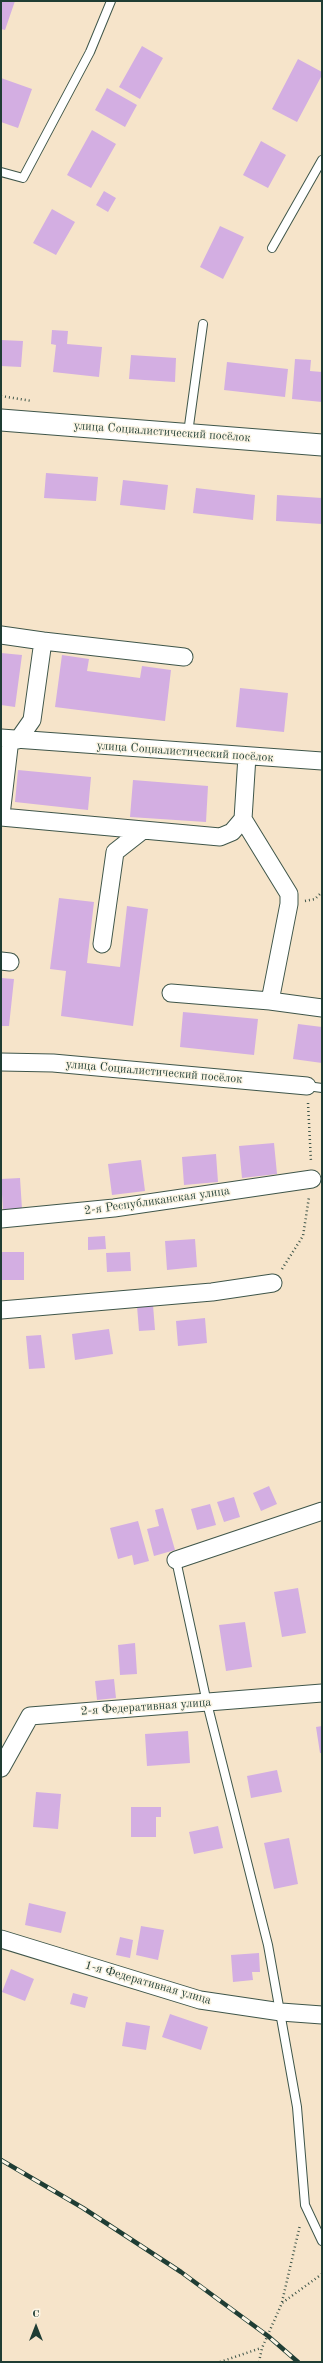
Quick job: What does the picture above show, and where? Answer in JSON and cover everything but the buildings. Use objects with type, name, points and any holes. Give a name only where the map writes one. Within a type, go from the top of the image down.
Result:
[{"type":"street","name":"улица Социалистический посёлок","points":[[1,420],[322,445]]},
{"type":"street","points":[[1,635],[184,657]]},
{"type":"street","points":[[43,641],[32,720],[10,739],[1,816],[220,837],[232,832],[243,818],[247,756]]},
{"type":"street","name":"улица Социалистический посёлок","points":[[10,739],[322,761]]},
{"type":"street","points":[[243,818],[289,894],[289,904],[270,1000]]},
{"type":"street","points":[[102,944],[115,852],[143,830]]},
{"type":"street","points":[[171,993],[270,1000],[322,1008]]},
{"type":"street","name":"улица Социалистический посёлок","points":[[1,1062],[53,1062],[314,1087]]},
{"type":"street","name":"2-я Республиканская улица","points":[[1,1220],[114,1208],[312,1179]]},
{"type":"street","points":[[1,1310],[212,1292],[273,1283]]},
{"type":"street","points":[[176,1560],[322,1511]]},
{"type":"street","name":"2-я Федеративная улица","points":[[1,1768],[30,1716],[322,1694]]},
{"type":"street","name":"1-я Федеративная улица","points":[[1,1939],[200,2000],[281,2012],[322,2015]]},
{"type":"lane","points":[[1,172],[23,178],[90,52],[110,1]]},
{"type":"lane","points":[[272,248],[322,160]]},
{"type":"lane","points":[[187,434],[203,324]]},
{"type":"lane","points":[[176,1560],[207,1703],[248,1858],[268,1945],[297,2106],[304,2205],[322,2241]]},
{"type":"path","points":[[259,2362],[262,2348],[282,2303],[304,2205]]},
{"type":"path","points":[[282,2303],[322,2274]]},
{"type":"path","points":[[220,2362],[262,2348]]},
{"type":"railway","points":[[1,2160],[83,2208],[181,2272],[268,2336],[298,2362]]}]
